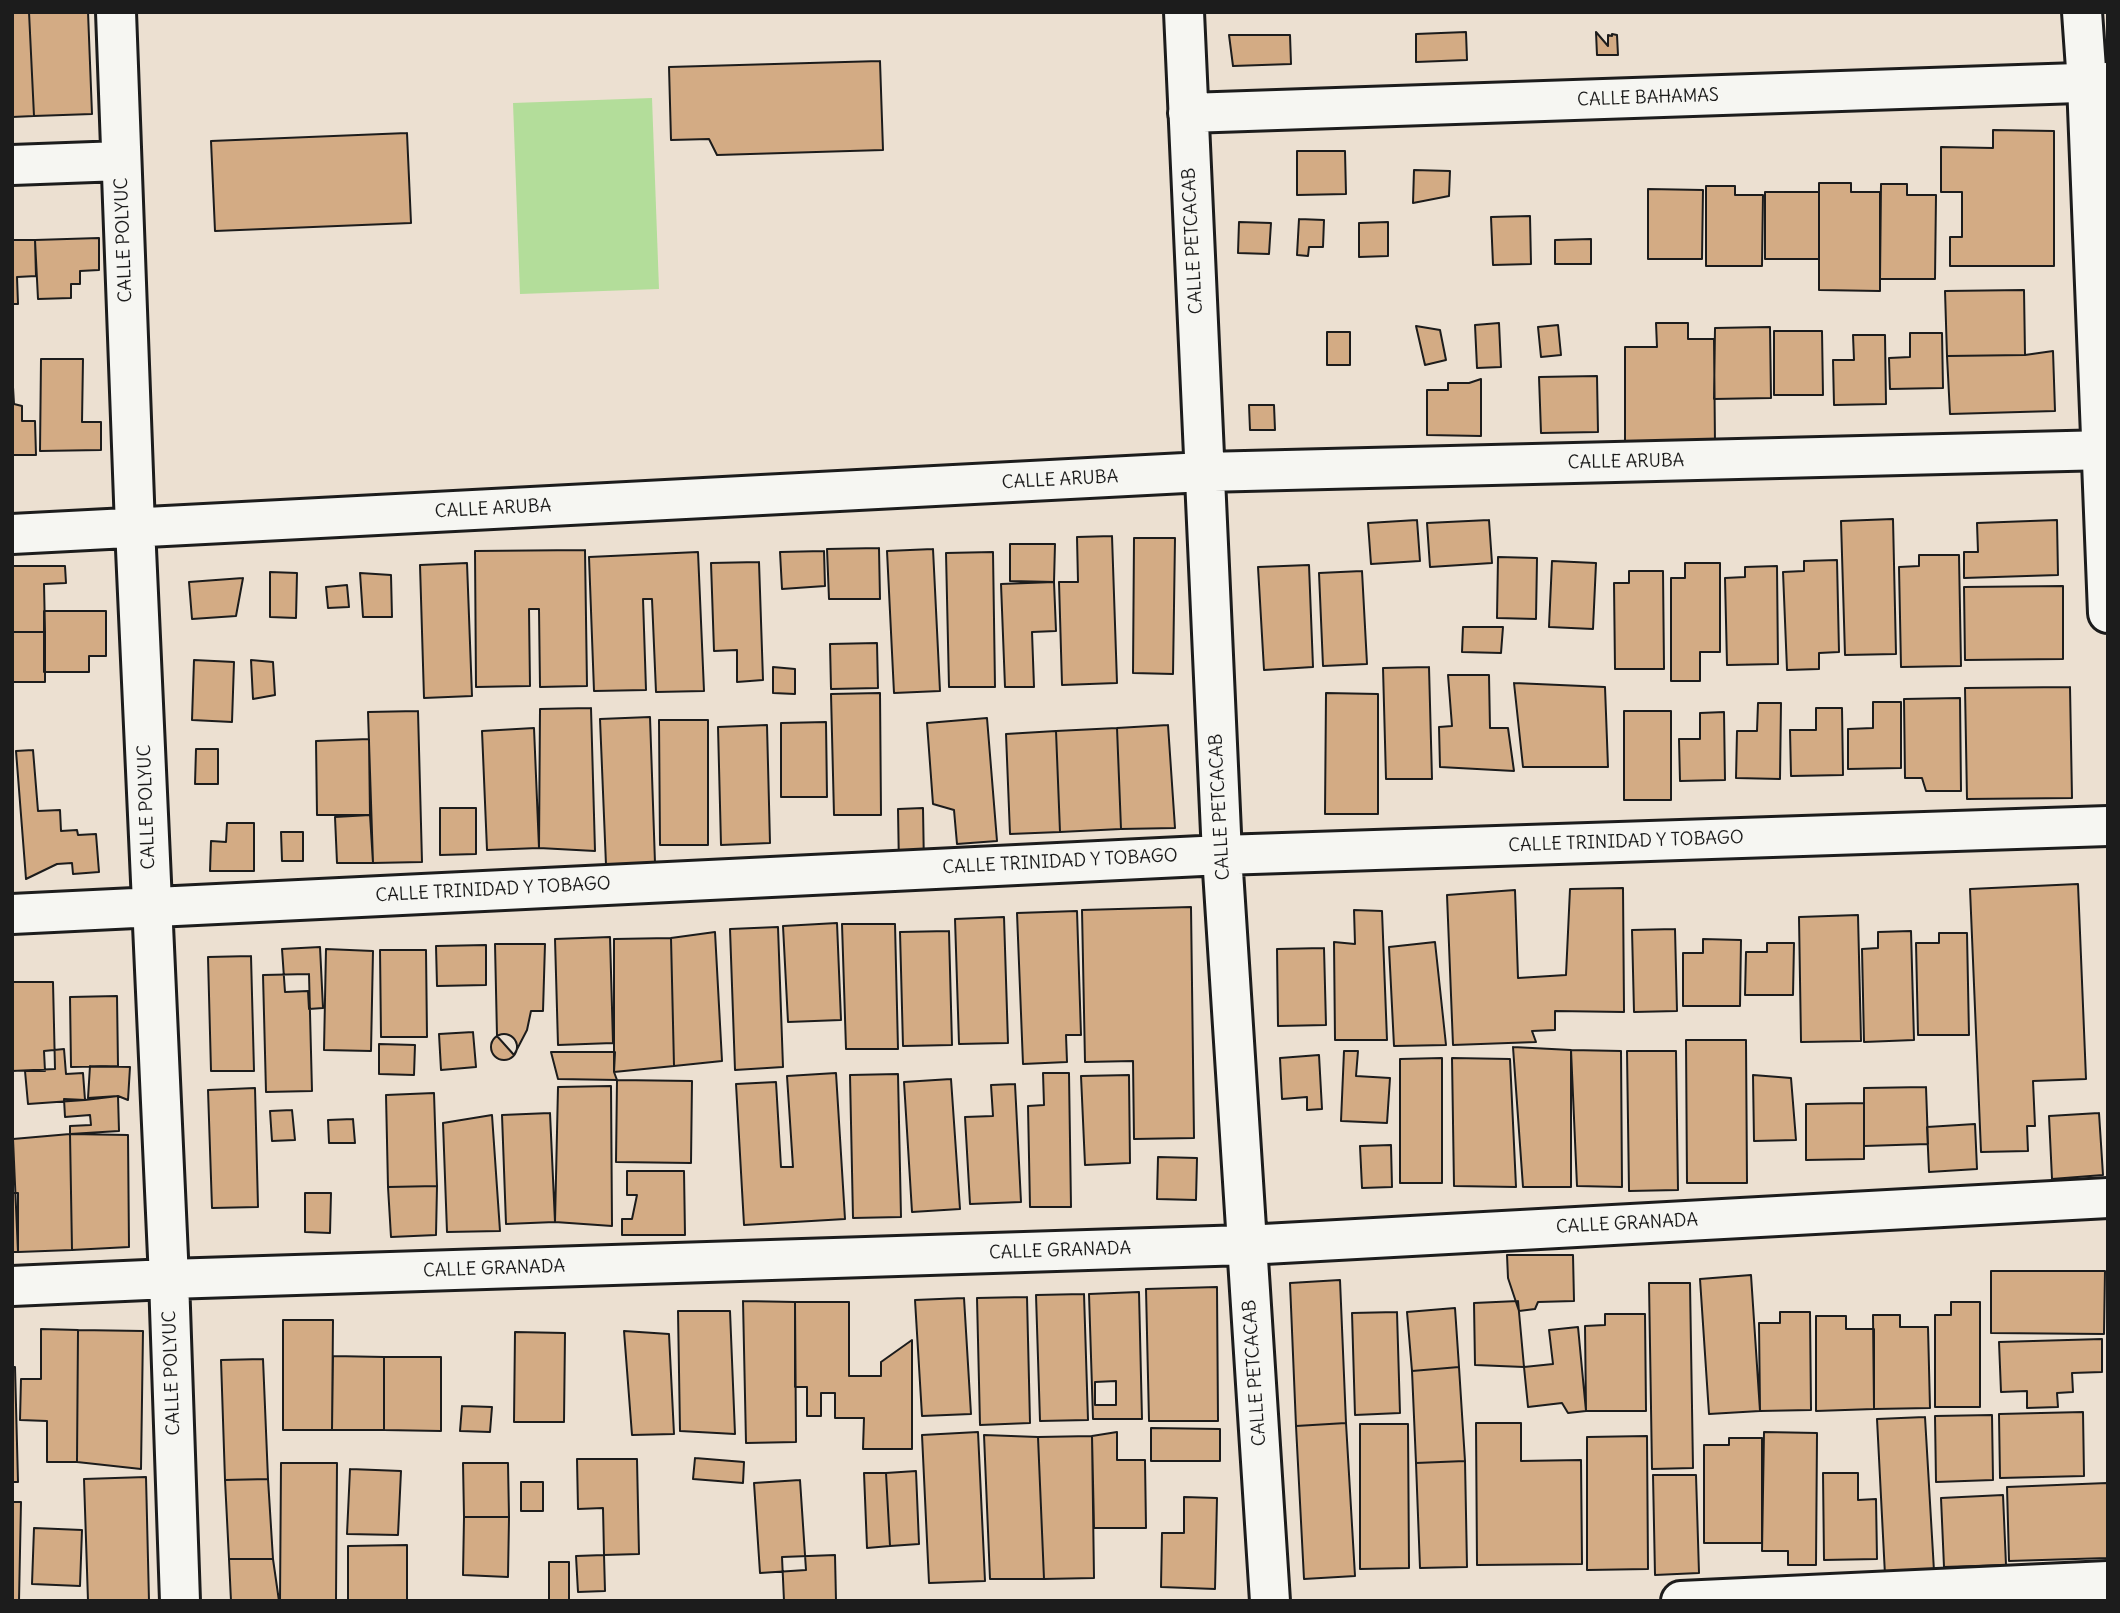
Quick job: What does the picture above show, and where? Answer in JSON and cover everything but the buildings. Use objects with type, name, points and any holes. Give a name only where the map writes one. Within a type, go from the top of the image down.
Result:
[{"type":"street","name":"CALLE POLYUC","points":[[116,12],[180,1601]]},
{"type":"street","name":"CALLE PETCACAB","points":[[1184,12],[1222,855],[1270,1601]]},
{"type":"street","points":[[2082,12],[2097,83],[2108,612]]},
{"type":"street","name":"CALLE BAHAMAS","points":[[1188,113],[2097,83]]},
{"type":"street","points":[[12,165],[121,161]]},
{"type":"street","name":"CALLE ARUBA","points":[[12,534],[1204,472],[2105,450]]},
{"type":"street","name":"CALLE TRINIDAD Y TOBAGO","points":[[12,914],[1222,855],[2108,826]]},
{"type":"street","name":"CALLE GRANADA","points":[[12,1286],[1246,1245],[2108,1198]]},
{"type":"street","points":[[1681,1601],[2108,1581]]},
{"type":"green space","points":[[652,98],[659,289],[520,294],[513,103]]}]
